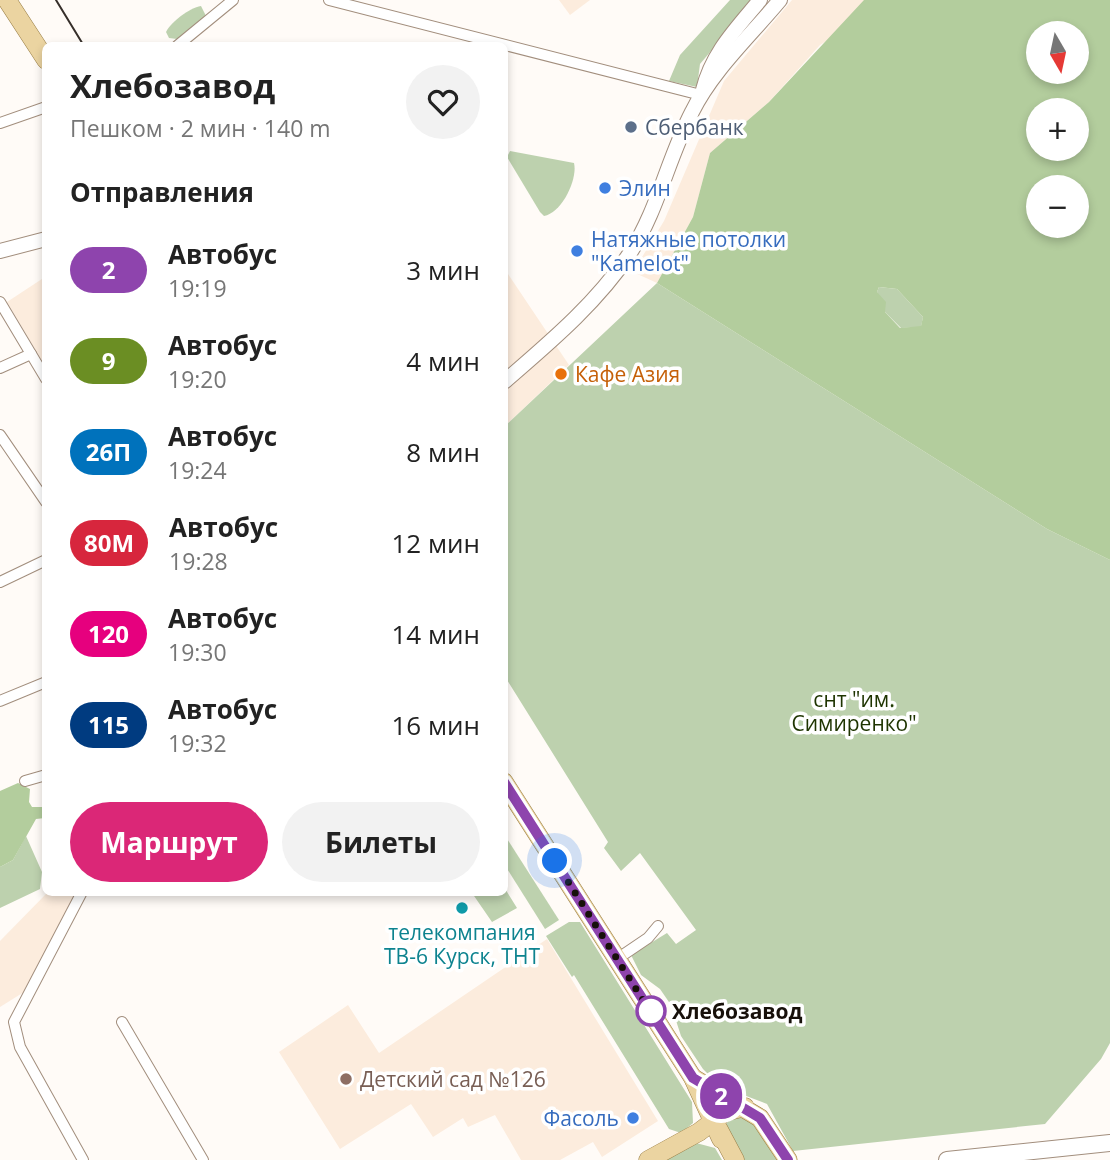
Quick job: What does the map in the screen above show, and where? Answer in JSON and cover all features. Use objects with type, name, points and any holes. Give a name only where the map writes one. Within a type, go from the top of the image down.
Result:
[{"type":"main road","points":[[7,0],[42,54]]},
{"type":"main road","points":[[508,788],[718,1118],[721,1139],[735,1160]]},
{"type":"main road","points":[[693,1078],[717,1095],[745,1107],[760,1118],[788,1160]]},
{"type":"main road","points":[[648,1160],[718,1118],[745,1107]]},
{"type":"main road","points":[[947,1160],[1110,1143]]},
{"type":"street","points":[[182,42],[233,0]]},
{"type":"street","points":[[330,0],[494,42]]},
{"type":"street","points":[[508,378],[591,302],[631,252],[701,95],[709,67],[721,47],[760,0]]},
{"type":"street","points":[[701,95],[780,0]]},
{"type":"street","points":[[508,46],[701,95]]},
{"type":"street","points":[[0,123],[42,108]]},
{"type":"street","points":[[0,251],[42,240]]},
{"type":"street","points":[[0,302],[42,373]]},
{"type":"street","points":[[0,368],[31,355]]},
{"type":"street","points":[[0,435],[42,496]]},
{"type":"street","points":[[0,582],[42,562]]},
{"type":"street","points":[[0,701],[42,684]]},
{"type":"street","points":[[25,781],[42,776]]},
{"type":"street","points":[[80,896],[18,1011],[15,1035],[83,1160]]},
{"type":"street","points":[[617,959],[648,938],[659,926]]},
{"type":"street","points":[[122,1022],[204,1160]]},
{"type":"shaded area","points":[[559,0],[590,0],[570,15]]},
{"type":"shaded area","points":[[792,0],[891,0],[820,45],[769,102],[710,153],[693,217],[657,283],[633,272],[664,221],[724,81]]},
{"type":"shaded area","points":[[508,274],[569,365],[508,423]]},
{"type":"shaded area","points":[[42,279],[42,361],[7,302]]},
{"type":"shaded area","points":[[44,896],[78,896],[24,992],[0,1007],[0,941]]},
{"type":"shaded area","points":[[547,939],[658,1121],[602,1157],[593,1142],[560,1160],[521,1160],[495,1115],[468,1127],[463,1118],[433,1137],[411,1104],[340,1149],[279,1052],[348,1005],[379,1053]]},
{"type":"green space","points":[[730,0],[754,0],[700,64],[697,87],[669,81],[680,55]]},
{"type":"green space","points":[[864,0],[1110,0],[1110,560],[1047,529],[657,283],[693,217],[710,153],[769,102]],"holes":[[[879,287],[897,289],[923,317],[921,326],[900,328],[885,312],[886,302],[877,292]]]},
{"type":"green space","points":[[201,6],[206,16],[177,39],[169,38],[166,32],[172,24],[186,12]]},
{"type":"green space","points":[[510,151],[574,163],[571,186],[551,214],[544,216],[540,212],[508,155]]},
{"type":"green space","name":"снт \"им. Симиренко\"","points":[[657,283],[1047,529],[1110,560],[1110,1043],[1101,1059],[1045,1124],[793,1151],[767,1104],[720,1086],[703,1069],[681,1036],[671,1005],[660,989],[641,975],[631,955],[667,933],[676,944],[696,930],[640,853],[621,871],[604,848],[608,842],[508,681],[508,423]]},
{"type":"green space","points":[[879,287],[897,289],[923,317],[921,327],[901,328],[885,312],[877,292]]},
{"type":"green space","points":[[18,783],[30,789],[29,802],[32,807],[42,807],[42,818],[36,819],[13,860],[0,867],[0,791]]},
{"type":"green space","points":[[26,836],[42,872],[40,889],[0,908],[0,867],[13,860]]},
{"type":"green space","points":[[508,840],[559,920],[545,929],[508,870]]},
{"type":"green space","points":[[508,893],[517,908],[492,922],[474,896],[508,896]]},
{"type":"green space","points":[[569,922],[580,922],[692,1102],[693,1123],[681,1133],[669,1129],[574,975],[572,977],[546,936]]},
{"type":"green space","points":[[750,1115],[780,1160],[742,1160],[725,1125],[732,1117]]},
{"type":"green space","points":[[696,1143],[715,1148],[722,1160],[662,1160]]},
{"type":"tram line","points":[[56,0],[82,42]]},
{"type":"bus line","name":"2","points":[[508,788],[693,1078],[717,1095],[745,1107],[760,1118],[788,1160]]},
{"type":"place","name":"Сбербанк","points":[[631,127]]},
{"type":"place","name":"Элин","points":[[605,188]]},
{"type":"place","name":"Натяжные потолки \"Kamelot\"","points":[[577,251]]},
{"type":"place","name":"Кафе Азия","points":[[561,374]]},
{"type":"place","name":"телекомпания ТВ-6 Курск, ТНТ","points":[[462,908]]},
{"type":"place","name":"Хлебозавод","points":[[651,1011]]},
{"type":"place","name":"Детский сад №126","points":[[346,1079]]},
{"type":"place","name":"Фасоль","points":[[633,1118]]},
{"type":"route","points":[[555,861],[655,1019],[651,1011]]}]
